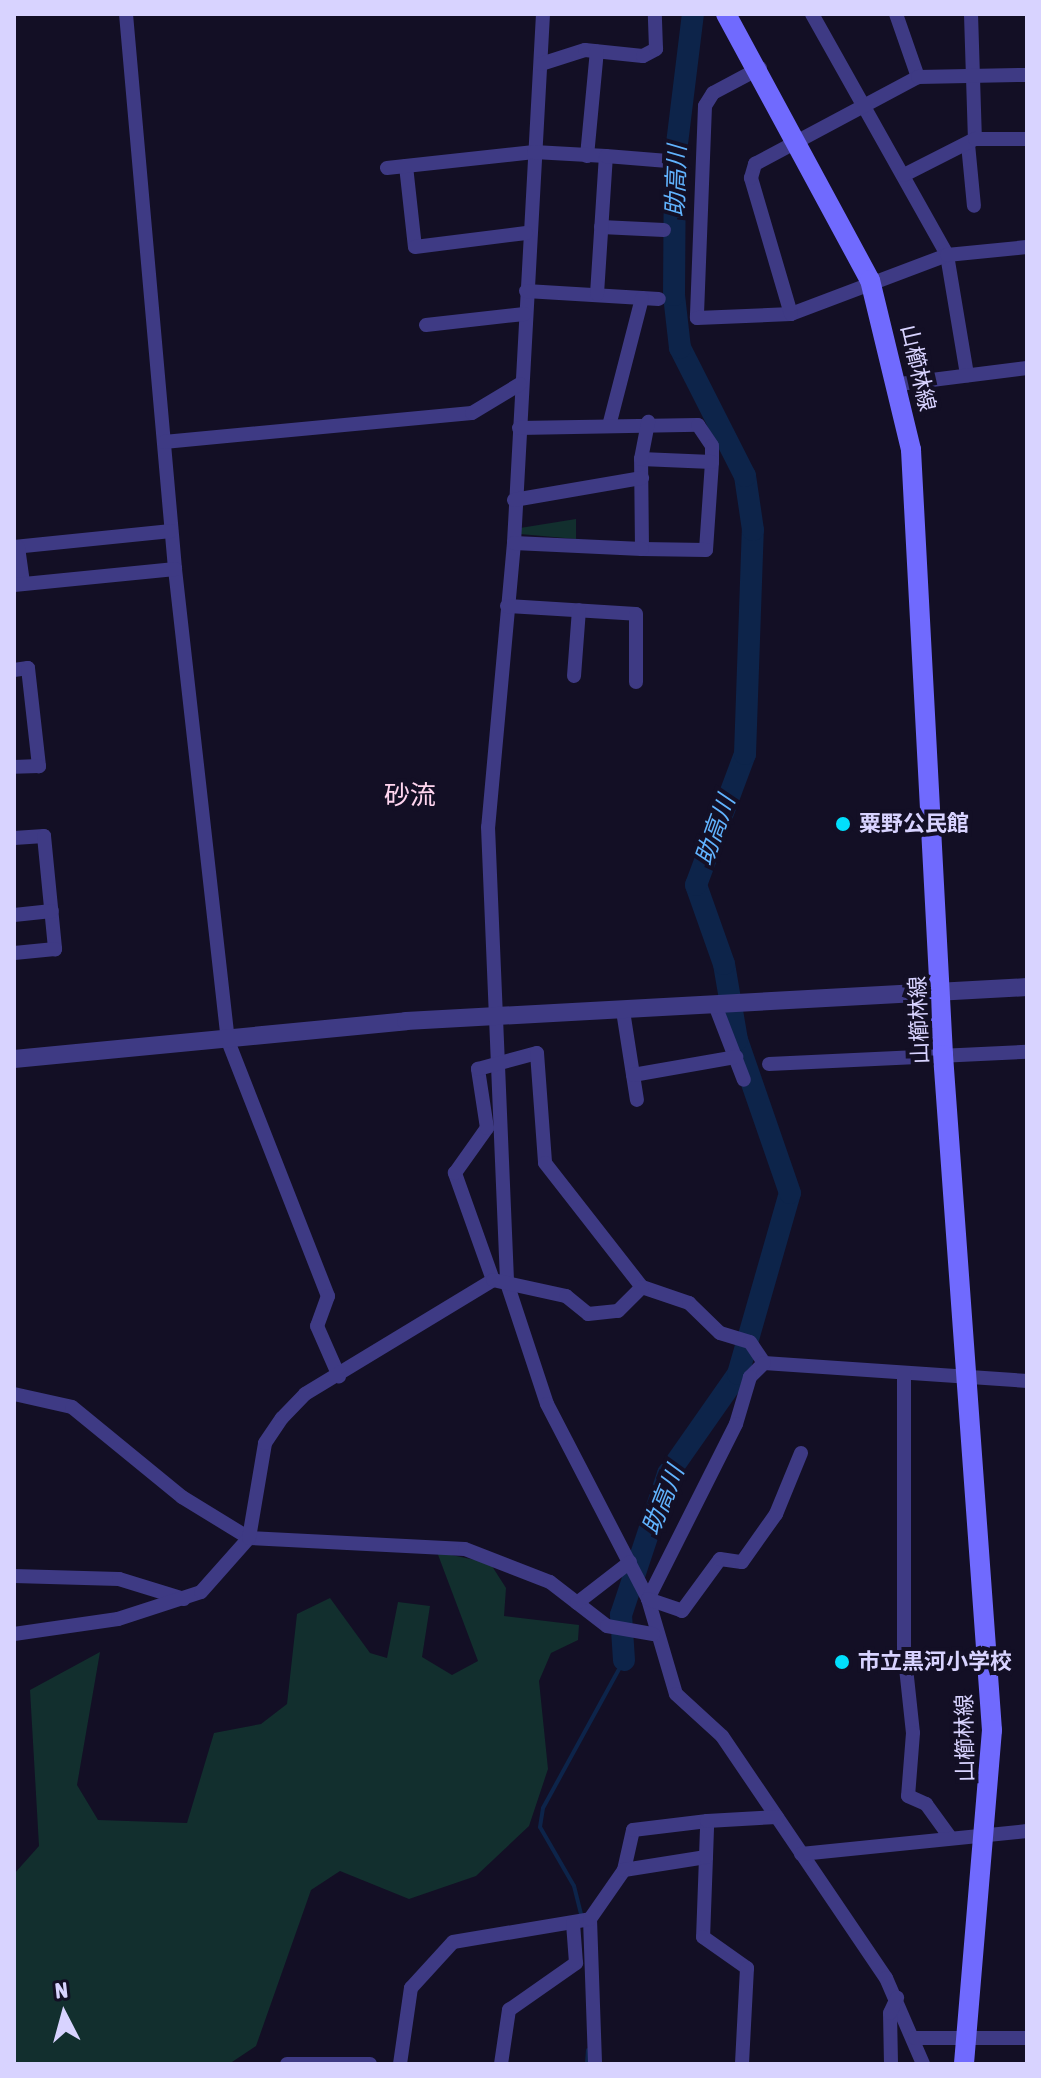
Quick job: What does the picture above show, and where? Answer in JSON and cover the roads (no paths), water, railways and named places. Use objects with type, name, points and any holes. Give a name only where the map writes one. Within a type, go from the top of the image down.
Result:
[{"type":"main road","name":"山櫛林線","points":[[726,14],[799,140],[870,280],[900,384],[911,450],[943,992],[943,1055],[969,1380],[992,1730],[988,1832],[964,2064]]},
{"type":"street","points":[[126,14],[171,531],[228,1041],[328,1296],[317,1326],[339,1376]]},
{"type":"street","points":[[500,1282],[499,1016],[488,827],[514,543],[526,233],[543,14]]},
{"type":"street","points":[[541,64],[597,51],[643,56],[656,49],[655,14]]},
{"type":"street","points":[[812,14],[947,255],[967,375]]},
{"type":"street","points":[[896,14],[918,77]]},
{"type":"street","points":[[971,14],[974,206]]},
{"type":"street","points":[[587,156],[597,51]]},
{"type":"street","points":[[760,68],[713,93],[705,106],[694,295],[697,318],[791,314],[870,280],[947,255],[1027,247]]},
{"type":"street","points":[[791,314],[751,178],[755,164],[918,77],[1027,75]]},
{"type":"street","points":[[904,175],[971,141],[1027,139]]},
{"type":"street","points":[[387,168],[534,152],[668,161]]},
{"type":"street","points":[[597,294],[606,156]]},
{"type":"street","points":[[406,166],[415,247],[526,233]]},
{"type":"street","points":[[601,227],[664,230]]},
{"type":"street","points":[[526,291],[659,299]]},
{"type":"street","points":[[610,422],[642,298]]},
{"type":"street","points":[[426,325],[524,314]]},
{"type":"street","points":[[900,384],[1027,368]]},
{"type":"street","points":[[164,442],[472,413],[520,384]]},
{"type":"street","points":[[514,543],[706,550],[712,462],[698,425],[610,422],[519,428]]},
{"type":"street","points":[[642,549],[641,459],[648,422]]},
{"type":"street","points":[[641,459],[712,462]]},
{"type":"street","points":[[514,500],[642,478]]},
{"type":"street","points":[[171,531],[16,547],[18,585],[175,569]]},
{"type":"street","points":[[507,606],[636,614],[636,682]]},
{"type":"street","points":[[574,676],[579,610]]},
{"type":"street","points":[[14,670],[28,668],[39,766],[14,767]]},
{"type":"street","points":[[14,838],[44,836],[55,949],[14,953]]},
{"type":"street","points":[[14,915],[52,911]]},
{"type":"street","points":[[14,1059],[499,1016],[1027,987]]},
{"type":"street","points":[[719,1005],[744,1080]]},
{"type":"street","points":[[623,1011],[637,1100]]},
{"type":"street","points":[[769,1064],[1027,1052]]},
{"type":"street","points":[[764,1363],[750,1342],[720,1333],[689,1303],[642,1287],[545,1163],[537,1053],[497,1070],[477,1073],[487,1128],[455,1173],[547,1404],[648,1599],[653,1634],[676,1694],[722,1736],[777,1817],[897,1998],[923,2064]]},
{"type":"street","points":[[633,1075],[736,1057]]},
{"type":"street","points":[[14,1634],[118,1619],[184,1599],[224,1575],[249,1538],[265,1443],[305,1394],[500,1282],[566,1296],[588,1314],[618,1311],[642,1287]]},
{"type":"street","points":[[648,1599],[736,1424],[750,1377],[764,1363],[969,1380],[1027,1381]]},
{"type":"street","points":[[904,1374],[904,1649],[913,1733],[908,1796],[926,1804],[949,1836]]},
{"type":"street","points":[[14,1394],[72,1407],[182,1497],[249,1538],[465,1549],[550,1582],[607,1626],[653,1634]]},
{"type":"street","points":[[648,1599],[682,1611],[720,1559],[742,1562],[776,1514],[801,1453]]},
{"type":"street","points":[[577,1603],[630,1562]]},
{"type":"street","points":[[14,1576],[119,1579],[184,1599]]},
{"type":"street","points":[[595,2064],[590,1919],[624,1870],[633,1830],[777,1817]]},
{"type":"street","points":[[707,1821],[703,1937],[747,1968],[742,2064]]},
{"type":"street","points":[[801,1854],[988,1832],[1027,1831]]},
{"type":"street","points":[[624,1870],[706,1857]]},
{"type":"street","points":[[400,2064],[411,1988],[453,1942],[590,1919]]},
{"type":"street","points":[[501,2064],[509,2010],[576,1963],[573,1923]]},
{"type":"street","points":[[891,2064],[890,2013],[897,1998]]},
{"type":"street","points":[[915,2038],[1027,2038]]},
{"type":"street","points":[[287,2064],[370,2064]]},
{"type":"waterway","name":"助高川","points":[[624,1660],[621,1615],[668,1474],[738,1374],[790,1193],[737,1040],[724,964],[696,885],[745,754],[753,530],[745,476],[680,348],[674,295],[675,160],[693,14]]},
{"type":"waterway","points":[[582,1918],[574,1886],[540,1827],[543,1808],[624,1660]]},
{"type":"waterway","points":[[587,2064],[588,2050]]},
{"type":"place","name":"粟野公民館","points":[[843,824]]},
{"type":"place","name":"市立黒河小学校","points":[[842,1662]]},
{"type":"district","name":"砂流","points":[[410,796]]}]
